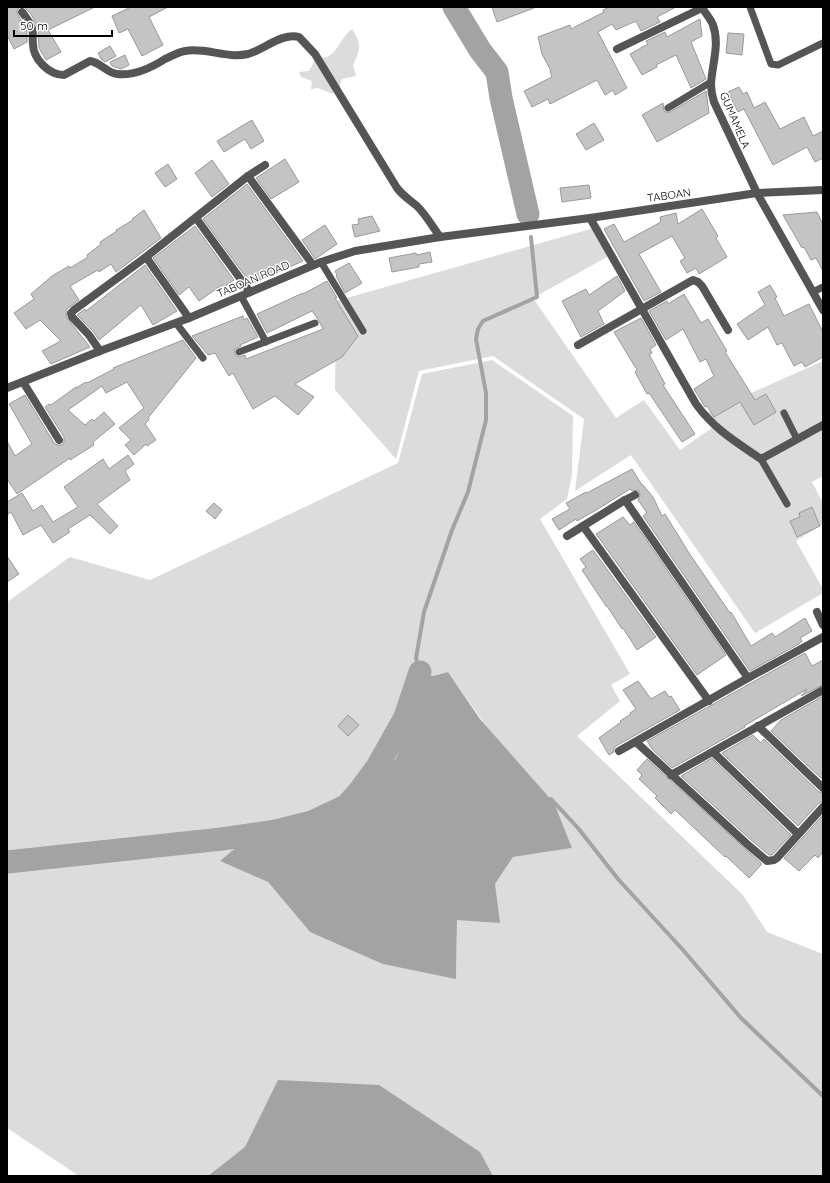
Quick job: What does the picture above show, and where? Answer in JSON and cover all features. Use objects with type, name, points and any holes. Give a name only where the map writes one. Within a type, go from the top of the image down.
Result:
[{"type":"street","points":[[617,49],[702,7]]},
{"type":"street","name":"GUMAMELA","points":[[702,7],[713,25],[716,34],[711,82],[711,91],[714,102],[757,193],[823,310]]},
{"type":"street","points":[[22,12],[32,26],[34,37],[32,44],[38,59],[46,69],[59,76],[64,76],[90,61],[96,63],[113,74],[136,72],[151,67],[184,51],[200,50],[237,56],[249,54],[287,36],[299,37],[315,54],[397,188],[404,197],[416,206],[424,215],[440,237]]},
{"type":"street","points":[[100,351],[89,334],[72,317],[74,310],[146,257],[248,176],[265,165]]},
{"type":"street","points":[[248,176],[317,263]]},
{"type":"street","name":"TABOAN","points":[[518,227],[590,218],[757,193],[823,190]]},
{"type":"street","points":[[196,218],[250,292]]},
{"type":"street","points":[[590,218],[696,404],[702,413],[720,431],[761,458],[823,426]]},
{"type":"street","name":"TABOAN ROAD","points":[[7,388],[189,318],[317,263],[355,251],[440,237],[518,227]]},
{"type":"street","points":[[146,257],[189,318]]},
{"type":"street","points":[[578,345],[691,281],[696,281],[702,286],[728,330]]},
{"type":"street","points":[[23,382],[59,440]]},
{"type":"street","points":[[567,536],[634,495]]},
{"type":"street","points":[[625,500],[748,678]]},
{"type":"street","points":[[583,526],[709,701]]},
{"type":"street","points":[[817,612],[823,625]]},
{"type":"street","points":[[619,751],[823,637]]},
{"type":"street","points":[[671,775],[823,690]]},
{"type":"street","points":[[758,726],[823,788]]},
{"type":"street","points":[[636,742],[767,861],[777,858],[823,807]]},
{"type":"street","points":[[713,752],[798,834]]},
{"type":"lane","points":[[750,7],[771,64],[773,65],[778,65],[823,43]]},
{"type":"lane","points":[[668,108],[711,82]]},
{"type":"lane","points":[[317,263],[363,331]]},
{"type":"lane","points":[[813,292],[823,287]]},
{"type":"lane","points":[[241,296],[266,342]]},
{"type":"lane","points":[[176,323],[203,358]]},
{"type":"lane","points":[[239,352],[315,323]]},
{"type":"lane","points":[[784,413],[797,439]]},
{"type":"lane","points":[[761,458],[786,504]]},
{"type":"shaded area","points":[[352,29],[359,43],[358,54],[353,65],[356,76],[342,79],[339,88],[332,94],[318,88],[311,89],[312,81],[301,77],[299,72],[309,71],[316,58],[323,58],[332,54],[345,35]]},
{"type":"shaded area","points":[[601,226],[607,257],[533,298],[616,418],[644,400],[680,450],[712,428],[702,415],[823,361],[823,476],[812,482],[823,503],[823,524],[796,541],[823,589],[823,593],[755,633],[631,455],[575,491],[584,419],[493,356],[419,371],[396,459],[335,390],[336,301]]},
{"type":"shaded area","points":[[492,360],[573,416],[572,475],[567,499],[540,519],[630,674],[611,685],[620,701],[577,736],[743,895],[767,932],[823,954],[823,1176],[79,1176],[7,1128],[7,602],[70,557],[150,580],[398,463],[422,374]],"holes":[[[448,672],[572,848],[513,857],[495,884],[457,920],[456,978],[310,932],[268,882],[220,861],[254,832],[351,810],[396,758],[429,677]]]},
{"type":"shaded area","points":[[448,672],[480,719],[554,803],[572,848],[513,857],[495,884],[500,923],[457,920],[456,979],[383,964],[310,932],[268,882],[220,861],[254,832],[351,810],[396,758],[429,677]]},
{"type":"shaded area","points":[[278,1080],[379,1085],[480,1152],[493,1176],[208,1176],[245,1147]]},
{"type":"building","points":[[7,7],[20,7],[17,10],[17,13],[27,31],[27,42],[14,49],[7,35]]},
{"type":"building","points":[[24,7],[95,7],[48,30],[61,52],[46,60],[39,48],[36,24],[31,14]]},
{"type":"building","points":[[131,7],[168,7],[149,17],[163,45],[142,56],[128,29],[119,33],[112,16]]},
{"type":"building","points":[[492,7],[534,7],[534,8],[497,22]]},
{"type":"building","points":[[609,7],[676,7],[657,17],[660,22],[641,31],[636,21],[616,30],[612,24],[598,32],[627,88],[615,95],[613,90],[605,95],[597,80],[550,104],[548,99],[532,107],[524,91],[552,77],[551,71],[542,54],[538,37],[570,25],[571,29],[604,12],[603,10]]},
{"type":"building","points":[[700,19],[702,36],[691,42],[706,79],[691,88],[676,55],[656,65],[657,67],[642,75],[630,54],[648,44],[646,41],[665,32],[667,37]]},
{"type":"building","points":[[728,33],[744,34],[742,55],[726,53]]},
{"type":"building","points":[[110,46],[116,56],[105,62],[101,59],[98,53]]},
{"type":"building","points":[[125,55],[129,65],[121,69],[112,66],[110,62]]},
{"type":"building","points":[[739,87],[743,94],[747,92],[754,108],[765,102],[780,129],[804,117],[813,136],[823,131],[823,158],[815,162],[807,147],[773,165],[744,109],[738,112],[728,92]]},
{"type":"building","points":[[706,91],[709,113],[657,142],[642,115],[663,103],[664,111],[668,113]]},
{"type":"building","points":[[252,120],[264,141],[251,149],[245,139],[224,152],[217,141]]},
{"type":"building","points":[[594,123],[604,140],[586,150],[576,134]]},
{"type":"building","points":[[285,159],[299,182],[271,199],[256,178]]},
{"type":"building","points":[[212,160],[229,184],[212,197],[195,173]]},
{"type":"building","points":[[168,164],[177,179],[165,187],[155,173]]},
{"type":"building","points":[[247,184],[303,261],[251,284],[203,219]]},
{"type":"building","points":[[589,185],[591,198],[562,202],[560,188]]},
{"type":"building","points":[[702,209],[718,236],[716,238],[727,257],[699,274],[696,268],[687,273],[680,261],[685,258],[672,236],[639,254],[661,292],[644,301],[604,229],[614,224],[624,242],[661,222],[660,217],[676,213],[678,224]]},
{"type":"building","points":[[144,210],[161,238],[116,272],[111,264],[99,272],[98,270],[70,286],[79,300],[67,309],[67,318],[90,347],[51,364],[42,351],[61,341],[40,320],[26,329],[14,313],[34,299],[31,294],[52,276],[69,266],[70,268],[88,257],[87,255],[101,244],[100,242],[133,220],[132,219]]},
{"type":"building","points":[[817,212],[823,225],[823,271],[816,258],[811,260],[804,247],[802,248],[783,215]]},
{"type":"building","points":[[372,216],[380,231],[355,237],[352,225],[359,224],[358,219]]},
{"type":"building","points":[[325,225],[337,244],[315,259],[302,240]]},
{"type":"building","points":[[195,226],[234,280],[224,287],[222,285],[199,301],[189,287],[179,295],[153,258]]},
{"type":"building","points":[[430,252],[432,262],[419,264],[419,267],[392,272],[389,258]]},
{"type":"building","points":[[349,263],[362,283],[345,293],[335,271]]},
{"type":"building","points":[[145,265],[177,311],[153,325],[141,305],[99,340],[93,331],[77,315],[85,309],[86,311]]},
{"type":"building","points":[[617,276],[625,291],[598,311],[604,324],[581,337],[562,301],[586,289],[589,295]]},
{"type":"building","points":[[327,281],[337,298],[335,298],[358,336],[342,357],[295,384],[314,397],[298,415],[275,396],[253,409],[233,373],[229,376],[215,353],[208,355],[192,336],[243,316],[244,320],[247,318],[258,337],[240,345],[241,346],[235,349],[234,352],[236,356],[239,357],[245,355],[246,359],[323,329],[312,311],[267,333],[257,314],[303,294]]},
{"type":"building","points":[[770,285],[777,297],[775,298],[784,316],[809,304],[823,332],[823,357],[805,367],[802,362],[794,366],[782,343],[777,345],[768,327],[748,340],[737,324],[765,305],[758,292]]},
{"type":"building","points":[[684,294],[701,323],[708,319],[727,351],[725,352],[755,400],[766,394],[776,412],[754,425],[740,402],[714,417],[707,406],[705,407],[694,389],[714,376],[706,359],[700,362],[683,329],[666,340],[649,311],[667,301],[668,304]]},
{"type":"building","points":[[641,318],[656,345],[650,349],[652,353],[649,354],[665,384],[663,385],[695,434],[682,442],[649,393],[647,394],[635,372],[637,370],[614,332]]},
{"type":"building","points":[[183,340],[196,358],[148,418],[149,420],[145,424],[156,440],[147,446],[146,444],[134,455],[125,445],[131,440],[119,428],[144,408],[127,382],[106,393],[102,386],[68,410],[85,425],[92,419],[94,421],[104,412],[115,424],[93,442],[94,445],[70,460],[70,458],[17,494],[7,479],[7,441],[15,456],[32,444],[9,404],[25,395],[54,443],[57,445],[62,445],[64,442],[64,437],[45,407],[49,404],[51,405],[76,387],[86,382],[87,383],[114,369],[113,368]]},
{"type":"building","points":[[128,455],[134,464],[125,471],[130,480],[97,504],[118,526],[110,534],[90,515],[68,529],[70,532],[53,543],[41,525],[23,535],[11,512],[7,515],[7,502],[22,493],[33,511],[42,505],[53,522],[78,507],[64,487],[103,459],[109,469]]},
{"type":"building","points":[[632,469],[642,485],[653,497],[662,516],[665,514],[689,553],[730,613],[731,612],[751,646],[772,633],[775,637],[805,618],[812,631],[800,638],[802,641],[799,644],[750,671],[643,516],[647,513],[638,500],[640,495],[638,490],[632,491],[630,489],[598,509],[577,521],[576,519],[559,530],[552,519],[570,509],[566,503]]},
{"type":"building","points":[[214,503],[222,510],[215,519],[206,511]]},
{"type":"building","points":[[812,507],[820,526],[797,537],[790,521],[800,517],[799,513]]},
{"type":"building","points":[[623,517],[630,525],[634,522],[726,655],[697,675],[596,534]]},
{"type":"building","points":[[593,550],[656,637],[637,650],[582,570],[586,567],[580,559]]},
{"type":"building","points":[[7,556],[19,574],[7,582]]},
{"type":"building","points":[[805,653],[812,666],[823,660],[823,685],[801,696],[807,689],[744,726],[745,727],[672,768],[652,749],[647,741]]},
{"type":"building","points":[[638,681],[651,699],[665,691],[669,697],[671,696],[680,710],[616,746],[614,752],[609,755],[599,738],[636,709],[623,690]]},
{"type":"building","points":[[823,696],[823,780],[771,731],[781,720]]},
{"type":"building","points":[[348,715],[359,725],[348,736],[338,726]]},
{"type":"building","points":[[753,735],[761,743],[764,739],[819,792],[823,793],[823,802],[819,803],[798,826],[722,753]]},
{"type":"building","points":[[712,758],[791,835],[772,855],[769,855],[751,840],[681,776]]},
{"type":"building","points":[[647,759],[762,864],[749,878],[675,810],[671,814],[655,798],[657,796],[639,779],[642,775],[637,770]]},
{"type":"building","points":[[823,815],[823,852],[818,858],[815,855],[799,871],[784,858]]},
{"type":"waterway","points":[[454,7],[480,50],[497,72],[501,98],[528,214]]},
{"type":"waterway","points":[[433,679],[420,672],[416,658],[424,612],[452,530],[468,492],[486,420],[486,393],[476,339],[478,329],[483,321],[537,297],[531,237]]},
{"type":"waterway","points":[[7,862],[222,839],[276,831],[312,822],[346,806],[377,767],[405,717],[420,672]]},
{"type":"waterway","points":[[551,799],[578,828],[618,879],[683,950],[741,1018],[823,1096]]}]
